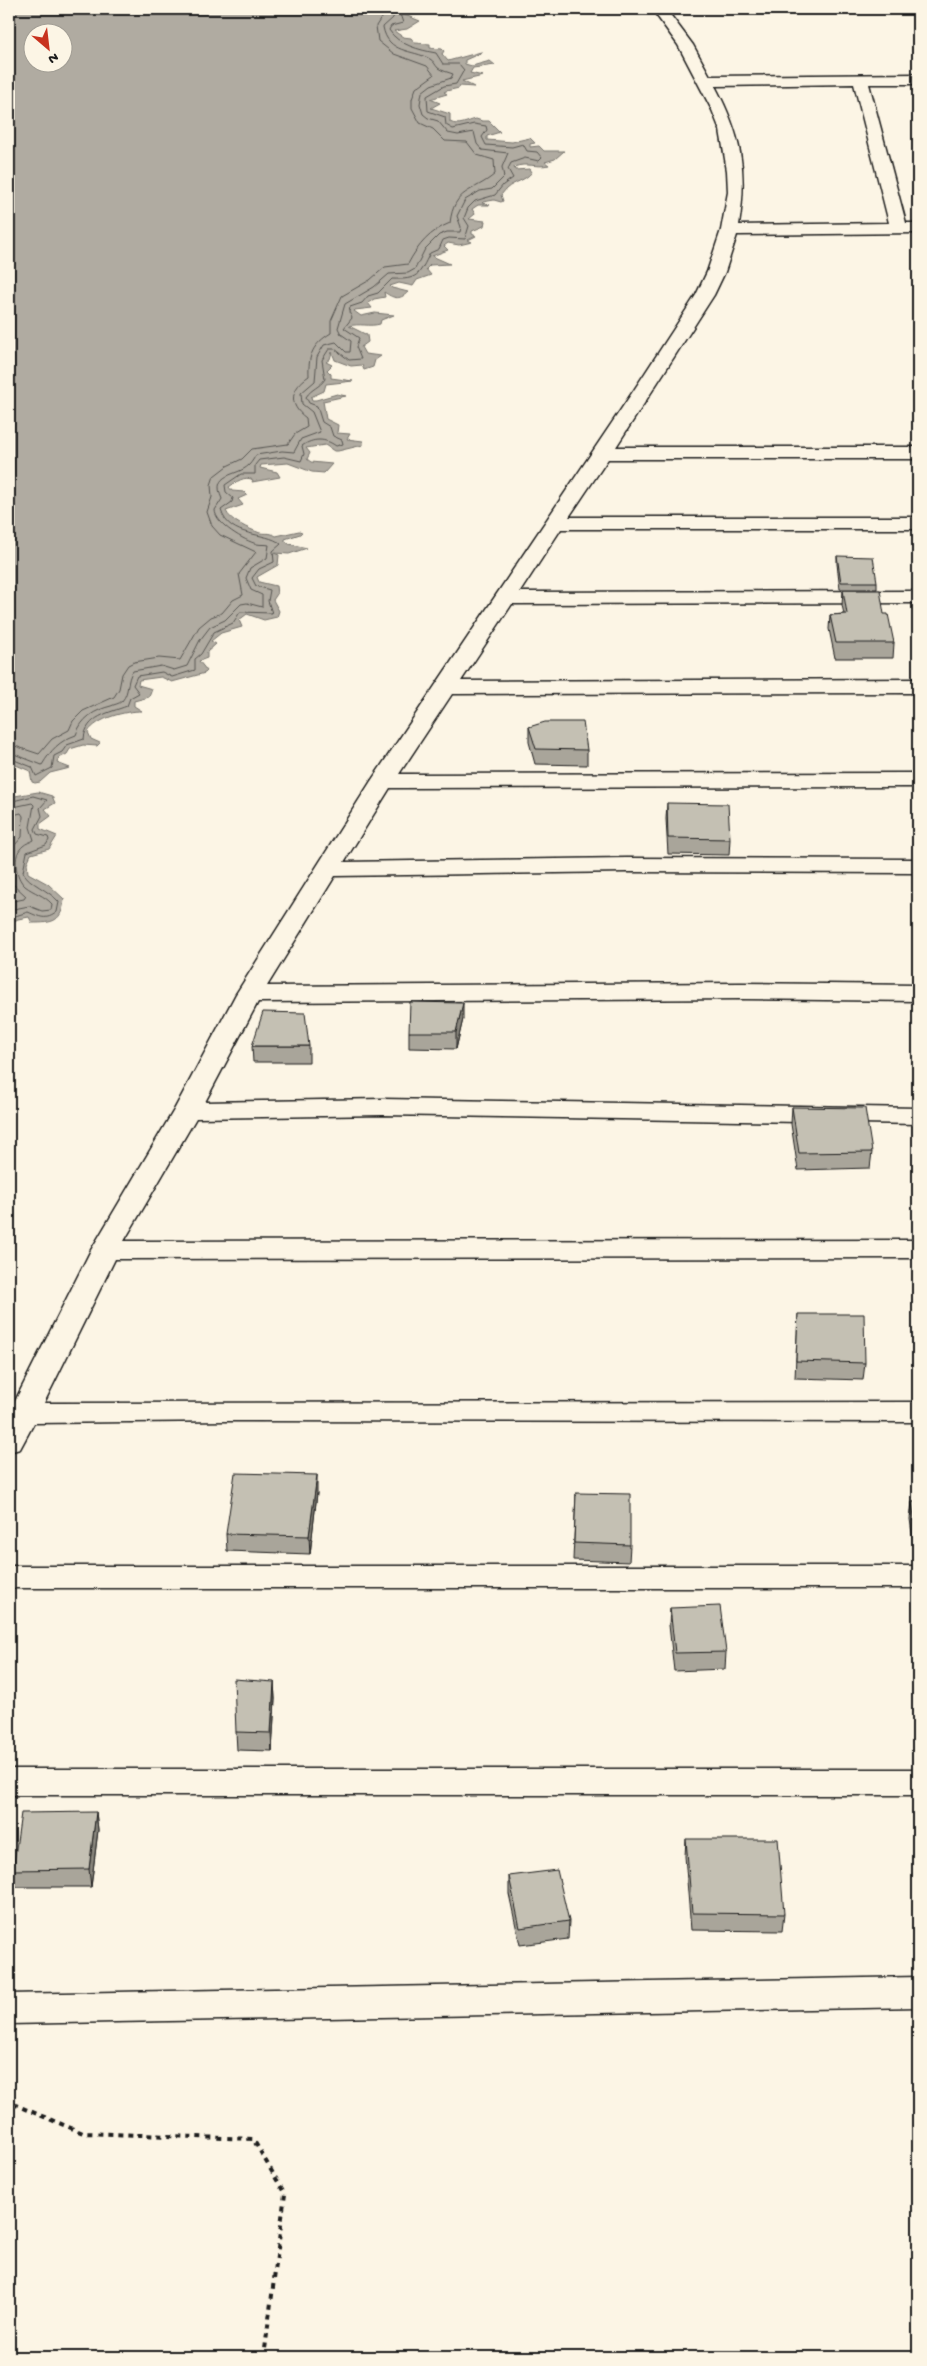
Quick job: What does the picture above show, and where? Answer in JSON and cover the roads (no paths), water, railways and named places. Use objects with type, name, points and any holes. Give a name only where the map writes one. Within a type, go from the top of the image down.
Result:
[{"type":"street","points":[[9,1442],[105,1250],[187,1110],[249,994],[383,781],[507,598],[705,295],[716,272],[730,230],[736,192],[728,130],[706,82],[685,45],[659,9]]},
{"type":"street","points":[[860,79],[899,228]]},
{"type":"street","points":[[706,82],[918,79]]},
{"type":"street","points":[[730,230],[918,228]]},
{"type":"street","points":[[601,453],[918,453]]},
{"type":"street","points":[[556,523],[918,522]]},
{"type":"street","points":[[507,598],[918,598]]},
{"type":"street","points":[[445,688],[495,686],[918,686]]},
{"type":"street","points":[[383,781],[918,780]]},
{"type":"street","points":[[328,869],[627,865],[918,866]]},
{"type":"street","points":[[249,994],[918,993]]},
{"type":"street","points":[[187,1110],[383,1108],[918,1116]]},
{"type":"street","points":[[105,1250],[918,1249]]},
{"type":"street","points":[[24,1413],[228,1411],[918,1412]]},
{"type":"street","points":[[9,1577],[918,1577]]},
{"type":"street","points":[[9,1782],[918,1782]]},
{"type":"street","points":[[9,2009],[918,1992]]},
{"type":"water","points":[[9,9],[431,9],[427,12],[406,13],[405,15],[420,21],[407,29],[394,31],[403,37],[411,38],[415,43],[430,44],[430,48],[442,49],[444,51],[442,54],[448,61],[483,52],[465,60],[465,64],[472,66],[490,61],[495,65],[473,68],[470,73],[483,76],[462,81],[474,87],[460,86],[459,88],[446,91],[444,92],[447,94],[430,99],[440,103],[431,108],[450,114],[450,122],[453,123],[460,124],[476,119],[489,121],[500,132],[487,136],[487,140],[512,142],[530,138],[535,143],[530,144],[530,147],[539,146],[544,151],[564,151],[555,159],[545,162],[549,165],[514,167],[515,170],[530,169],[532,172],[506,189],[501,195],[503,201],[483,202],[490,205],[478,205],[472,209],[475,214],[469,219],[485,221],[484,226],[472,231],[472,234],[476,236],[468,240],[472,242],[459,245],[448,243],[444,246],[448,250],[432,256],[450,264],[430,265],[426,269],[431,275],[417,280],[413,286],[399,283],[390,286],[408,292],[402,297],[393,297],[384,292],[385,297],[374,299],[368,303],[372,308],[354,311],[361,316],[375,313],[394,315],[381,320],[380,324],[349,326],[367,335],[368,342],[361,347],[365,354],[381,356],[375,360],[373,367],[364,370],[362,365],[351,366],[335,360],[332,352],[330,359],[326,362],[332,365],[327,370],[331,374],[331,378],[353,381],[326,384],[324,391],[311,397],[312,400],[316,400],[337,394],[346,396],[323,401],[326,419],[338,425],[337,433],[350,434],[347,439],[363,441],[363,445],[338,451],[334,451],[325,445],[306,448],[310,453],[307,459],[311,462],[332,464],[324,473],[312,472],[288,463],[261,465],[260,468],[277,472],[280,477],[252,482],[253,480],[247,478],[229,487],[232,491],[244,492],[247,495],[238,499],[243,505],[226,511],[231,518],[240,524],[260,533],[276,536],[302,532],[285,539],[285,541],[289,544],[307,548],[289,554],[274,553],[279,555],[278,565],[257,577],[259,582],[276,586],[277,594],[273,600],[279,611],[277,617],[264,620],[247,614],[239,620],[242,627],[221,633],[211,641],[216,644],[207,652],[207,658],[199,661],[207,671],[205,673],[172,682],[161,677],[139,680],[138,685],[152,689],[149,697],[134,701],[134,706],[142,711],[112,716],[92,727],[88,732],[91,739],[100,743],[97,746],[83,745],[70,749],[67,754],[59,758],[57,763],[70,768],[50,773],[40,782],[35,783],[32,782],[30,771],[9,762]]},
{"type":"water","points":[[38,792],[52,796],[55,803],[45,809],[51,816],[40,824],[40,829],[57,836],[49,849],[31,854],[27,863],[28,873],[48,884],[64,899],[63,907],[59,917],[55,920],[32,923],[29,917],[18,919],[10,923],[14,928],[9,933],[9,797]]}]
